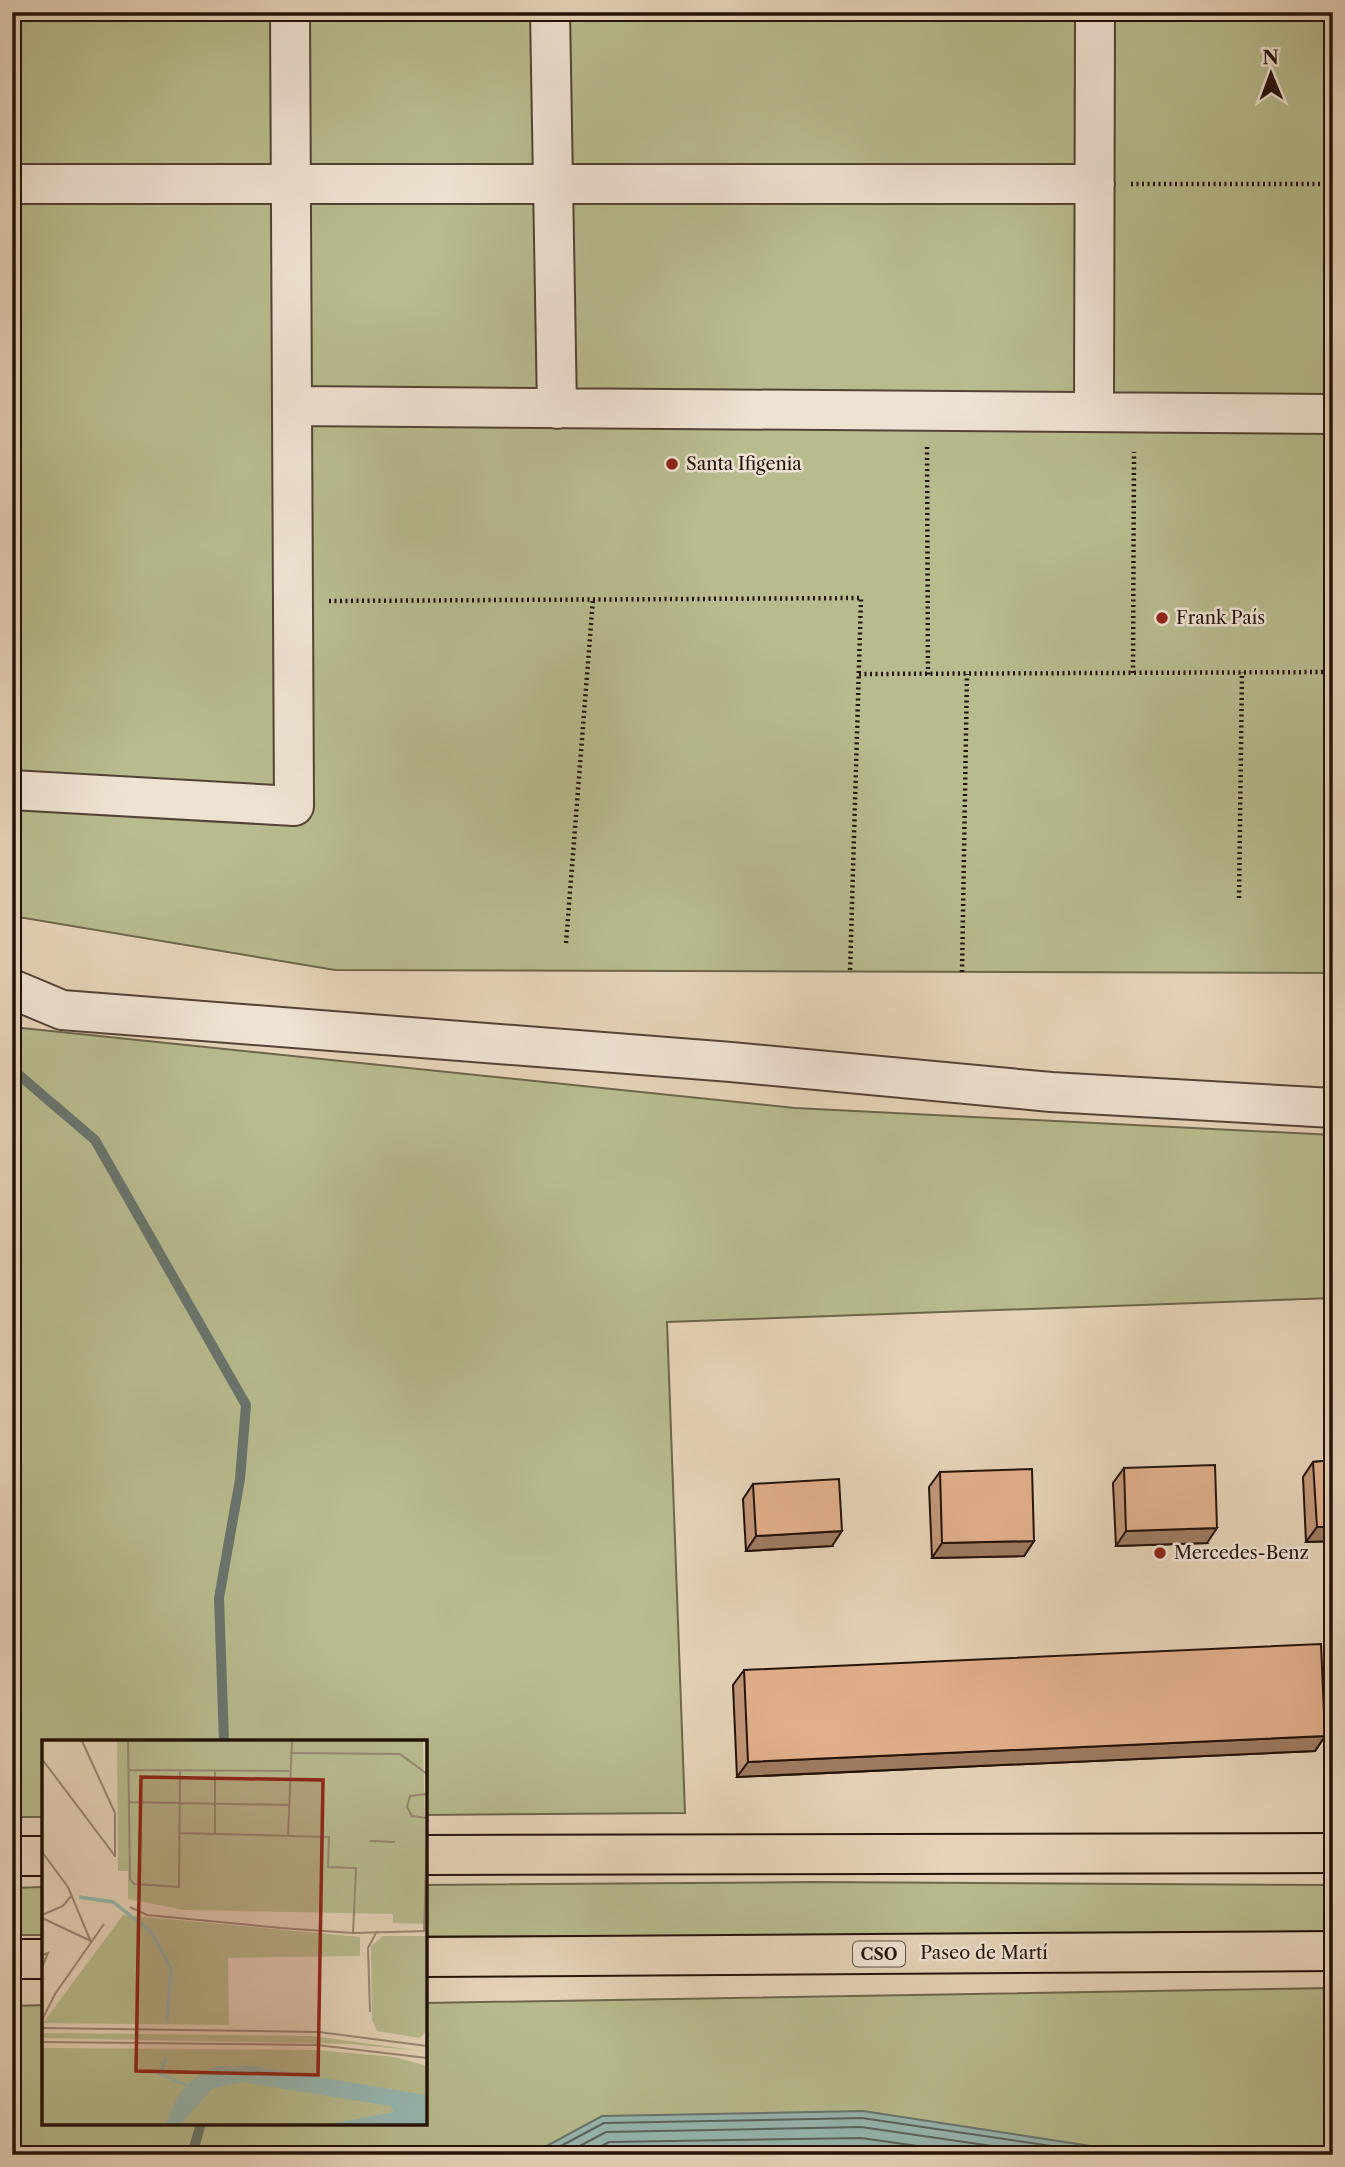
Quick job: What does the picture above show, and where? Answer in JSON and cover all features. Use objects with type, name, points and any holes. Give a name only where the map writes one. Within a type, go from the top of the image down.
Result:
[{"type":"main road","points":[[427,1855],[1333,1853]]},
{"type":"main road","points":[[12,1856],[42,1856]]},
{"type":"main road","name":"Paseo de Martí","points":[[427,1957],[1333,1951]]},
{"type":"main road","points":[[12,1959],[42,1959]]},
{"type":"street","points":[[12,790],[295,806],[290,12]]},
{"type":"street","points":[[550,12],[557,409]]},
{"type":"street","points":[[1094,412],[1095,12]]},
{"type":"street","points":[[12,184],[1095,184]]},
{"type":"street","points":[[292,406],[1333,414]]},
{"type":"street","points":[[12,989],[62,1010],[718,1061],[1051,1092],[1333,1108]]},
{"type":"path","points":[[1095,184],[1333,184]]},
{"type":"path","points":[[927,411],[928,675]]},
{"type":"path","points":[[1133,673],[1134,412]]},
{"type":"path","points":[[293,601],[861,598],[850,972]]},
{"type":"path","points":[[566,943],[593,599]]},
{"type":"path","points":[[1240,898],[1242,672]]},
{"type":"path","points":[[859,674],[1333,672]]},
{"type":"path","points":[[962,972],[967,674]]},
{"type":"green space","name":"Santa Ifigenia","points":[[12,12],[1333,12],[1333,973],[335,970],[12,916]]},
{"type":"green space","points":[[12,1027],[795,1108],[1333,1135],[1333,1298],[667,1322],[685,1813],[427,1815],[427,1740],[42,1740],[42,1817],[12,1817]]},
{"type":"green space","points":[[813,1882],[1333,1885],[1333,1938],[427,1936],[427,1885]]},
{"type":"green space","points":[[42,1887],[42,1935],[12,1935],[12,1888]]},
{"type":"green space","points":[[1333,1988],[1333,2155],[12,2155],[12,2006],[42,2005],[42,2125],[427,2125],[427,2003]]},
{"type":"water","points":[[863,2111],[1149,2155],[530,2155],[602,2116]]},
{"type":"building","points":[[1333,1460],[1333,1527],[1317,1527],[1313,1462]]},
{"type":"building","points":[[1215,1465],[1217,1528],[1126,1531],[1124,1468]]},
{"type":"building","points":[[1032,1469],[1034,1541],[942,1543],[940,1472]]},
{"type":"building","points":[[839,1479],[842,1531],[756,1536],[753,1484]]},
{"type":"building","points":[[1321,1644],[1325,1736],[748,1762],[744,1670]]},
{"type":"waterway","points":[[12,1069],[95,1140],[246,1405],[240,1479],[219,1598],[224,1740]]},
{"type":"waterway","points":[[192,2155],[200,2125]]},
{"type":"place","name":"Santa Ifigenia","points":[[672,464]]},
{"type":"place","name":"Frank País","points":[[1162,618]]},
{"type":"place","name":"Mercedes-Benz","points":[[1160,1553]]}]
